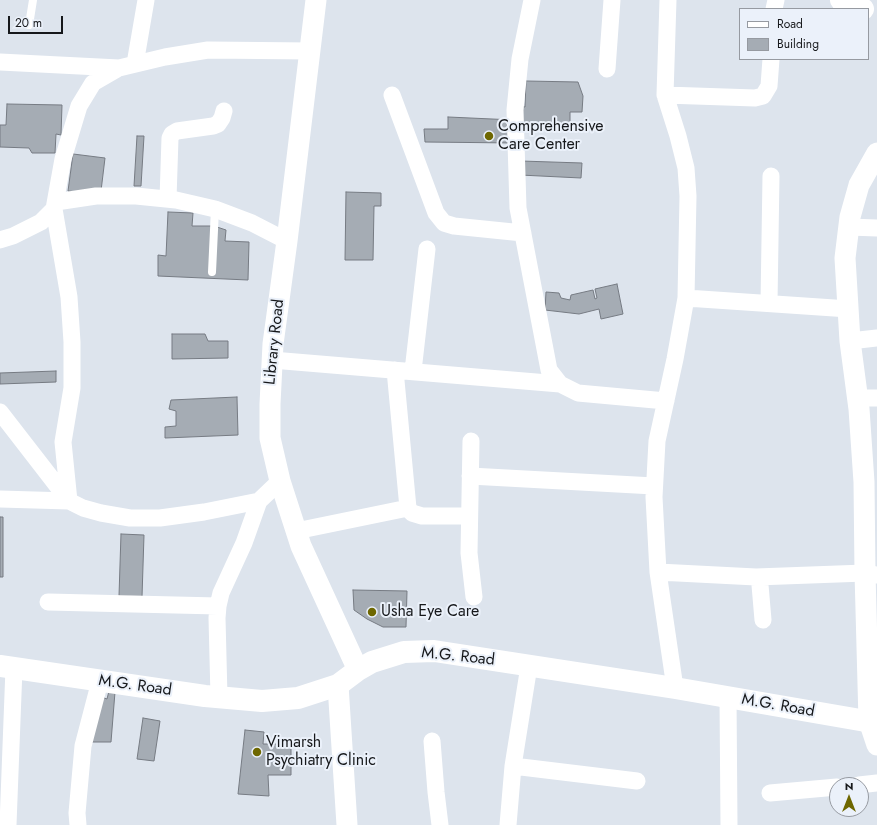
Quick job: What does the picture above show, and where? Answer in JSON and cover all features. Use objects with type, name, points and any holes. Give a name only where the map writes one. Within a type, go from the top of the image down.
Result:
[{"type":"main road","points":[[841,0],[861,8]]},
{"type":"main road","name":"M.G. Road","points":[[7,667],[100,682],[262,701],[298,698],[332,687],[372,662],[404,652],[434,651],[675,688],[873,722]]},
{"type":"street","points":[[127,66],[146,0]]},
{"type":"street","name":"Library Road","points":[[316,0],[288,241],[273,344],[270,438],[280,481],[301,546],[358,670]]},
{"type":"street","points":[[532,0],[520,59],[515,110],[518,208],[549,370],[560,384]]},
{"type":"street","points":[[608,69],[612,0]]},
{"type":"street","points":[[668,0],[665,95],[686,168],[688,196],[686,298],[657,441],[654,486],[658,572],[675,688]]},
{"type":"street","points":[[70,501],[63,442],[72,388],[72,342],[69,297],[55,206],[63,159],[79,106],[93,83],[127,66],[165,57],[208,50],[311,51]]},
{"type":"street","points":[[665,95],[755,98],[763,96],[769,86],[771,60]]},
{"type":"street","points":[[0,62],[127,66]]},
{"type":"street","points":[[392,95],[436,213],[444,223],[454,226],[522,233]]},
{"type":"street","points":[[168,199],[170,138],[172,134],[177,131],[218,124],[224,111]]},
{"type":"street","points":[[877,153],[858,185],[850,217],[845,258],[850,341],[867,398],[864,482],[871,574],[873,722],[877,745]]},
{"type":"street","points":[[769,303],[771,176]]},
{"type":"street","points":[[0,240],[13,236],[41,222],[55,206],[96,196],[136,196],[168,199],[214,209],[252,223],[288,241]]},
{"type":"street","points":[[849,227],[877,228]]},
{"type":"street","points":[[413,371],[427,249]]},
{"type":"street","points":[[686,298],[848,309]]},
{"type":"street","points":[[850,341],[877,338]]},
{"type":"street","points":[[272,360],[560,384],[578,393],[666,401]]},
{"type":"street","points":[[395,370],[408,508],[412,513],[422,516],[469,516]]},
{"type":"street","points":[[0,412],[6,428],[70,501],[83,508],[130,518],[160,518],[204,512],[259,501]]},
{"type":"street","points":[[471,441],[469,553],[474,597]]},
{"type":"street","points":[[470,476],[654,486]]},
{"type":"street","points":[[219,697],[217,618],[221,594],[244,543],[259,501],[280,481]]},
{"type":"street","points":[[0,499],[70,501]]},
{"type":"street","points":[[296,531],[408,508]]},
{"type":"street","points":[[658,572],[756,577],[871,574]]},
{"type":"street","points":[[756,577],[759,580],[760,585],[763,620]]},
{"type":"street","points":[[48,602],[218,606]]},
{"type":"street","points":[[508,825],[513,766],[529,666]]},
{"type":"street","points":[[7,667],[8,825]]},
{"type":"street","points":[[78,825],[77,812],[83,746],[100,682]]},
{"type":"street","points":[[332,687],[335,825]]},
{"type":"street","points":[[332,687],[347,825]]},
{"type":"street","points":[[728,697],[729,825]]},
{"type":"street","points":[[432,741],[440,825]]},
{"type":"street","points":[[513,766],[636,781]]},
{"type":"street","points":[[770,793],[829,788]]},
{"type":"lane","points":[[29,25],[33,0]]},
{"type":"lane","points":[[212,272],[214,209]]},
{"type":"building","points":[[526,81],[578,82],[583,96],[582,112],[570,112],[570,124],[518,122],[518,106],[525,107]]},
{"type":"building","points":[[7,104],[62,105],[61,135],[56,134],[55,153],[32,153],[29,148],[0,147],[0,125],[6,125]]},
{"type":"building","points":[[448,117],[514,120],[514,143],[425,142],[424,129],[448,129]]},
{"type":"building","points":[[137,136],[144,136],[141,186],[134,186]]},
{"type":"building","points":[[73,154],[105,158],[101,191],[85,193],[68,191]]},
{"type":"building","points":[[521,161],[582,163],[581,178],[520,175]]},
{"type":"building","points":[[346,192],[381,193],[381,206],[374,206],[373,260],[345,260]]},
{"type":"building","points":[[168,212],[193,213],[192,226],[214,226],[226,230],[225,241],[249,242],[248,280],[158,276],[158,255],[166,256]]},
{"type":"building","points":[[617,284],[623,314],[601,319],[599,309],[579,314],[545,310],[546,292],[559,293],[561,298],[570,300],[571,295],[593,290],[595,299],[597,298],[595,289]]},
{"type":"building","points":[[172,334],[205,334],[208,341],[228,341],[228,358],[172,359]]},
{"type":"building","points":[[56,371],[56,382],[0,384],[0,373]]},
{"type":"building","points":[[237,397],[238,435],[165,438],[165,427],[176,426],[176,411],[169,409],[171,400]]},
{"type":"building","points":[[0,517],[3,517],[3,577],[0,577]]},
{"type":"building","points":[[121,534],[144,535],[142,597],[119,596]]},
{"type":"building","points":[[353,590],[407,591],[406,627],[383,627],[354,610]]},
{"type":"building","points":[[109,691],[115,692],[111,742],[91,742],[96,695],[107,699]]},
{"type":"building","points":[[143,718],[160,721],[154,761],[137,759]]},
{"type":"building","points":[[245,730],[264,732],[263,744],[291,744],[291,775],[268,775],[269,796],[238,794]]},
{"type":"place","name":"Comprehensive Care Center","points":[[489,136]]},
{"type":"place","name":"Usha Eye Care","points":[[372,612]]},
{"type":"place","name":"Vimarsh Psychiatry Clinic","points":[[257,752]]}]
